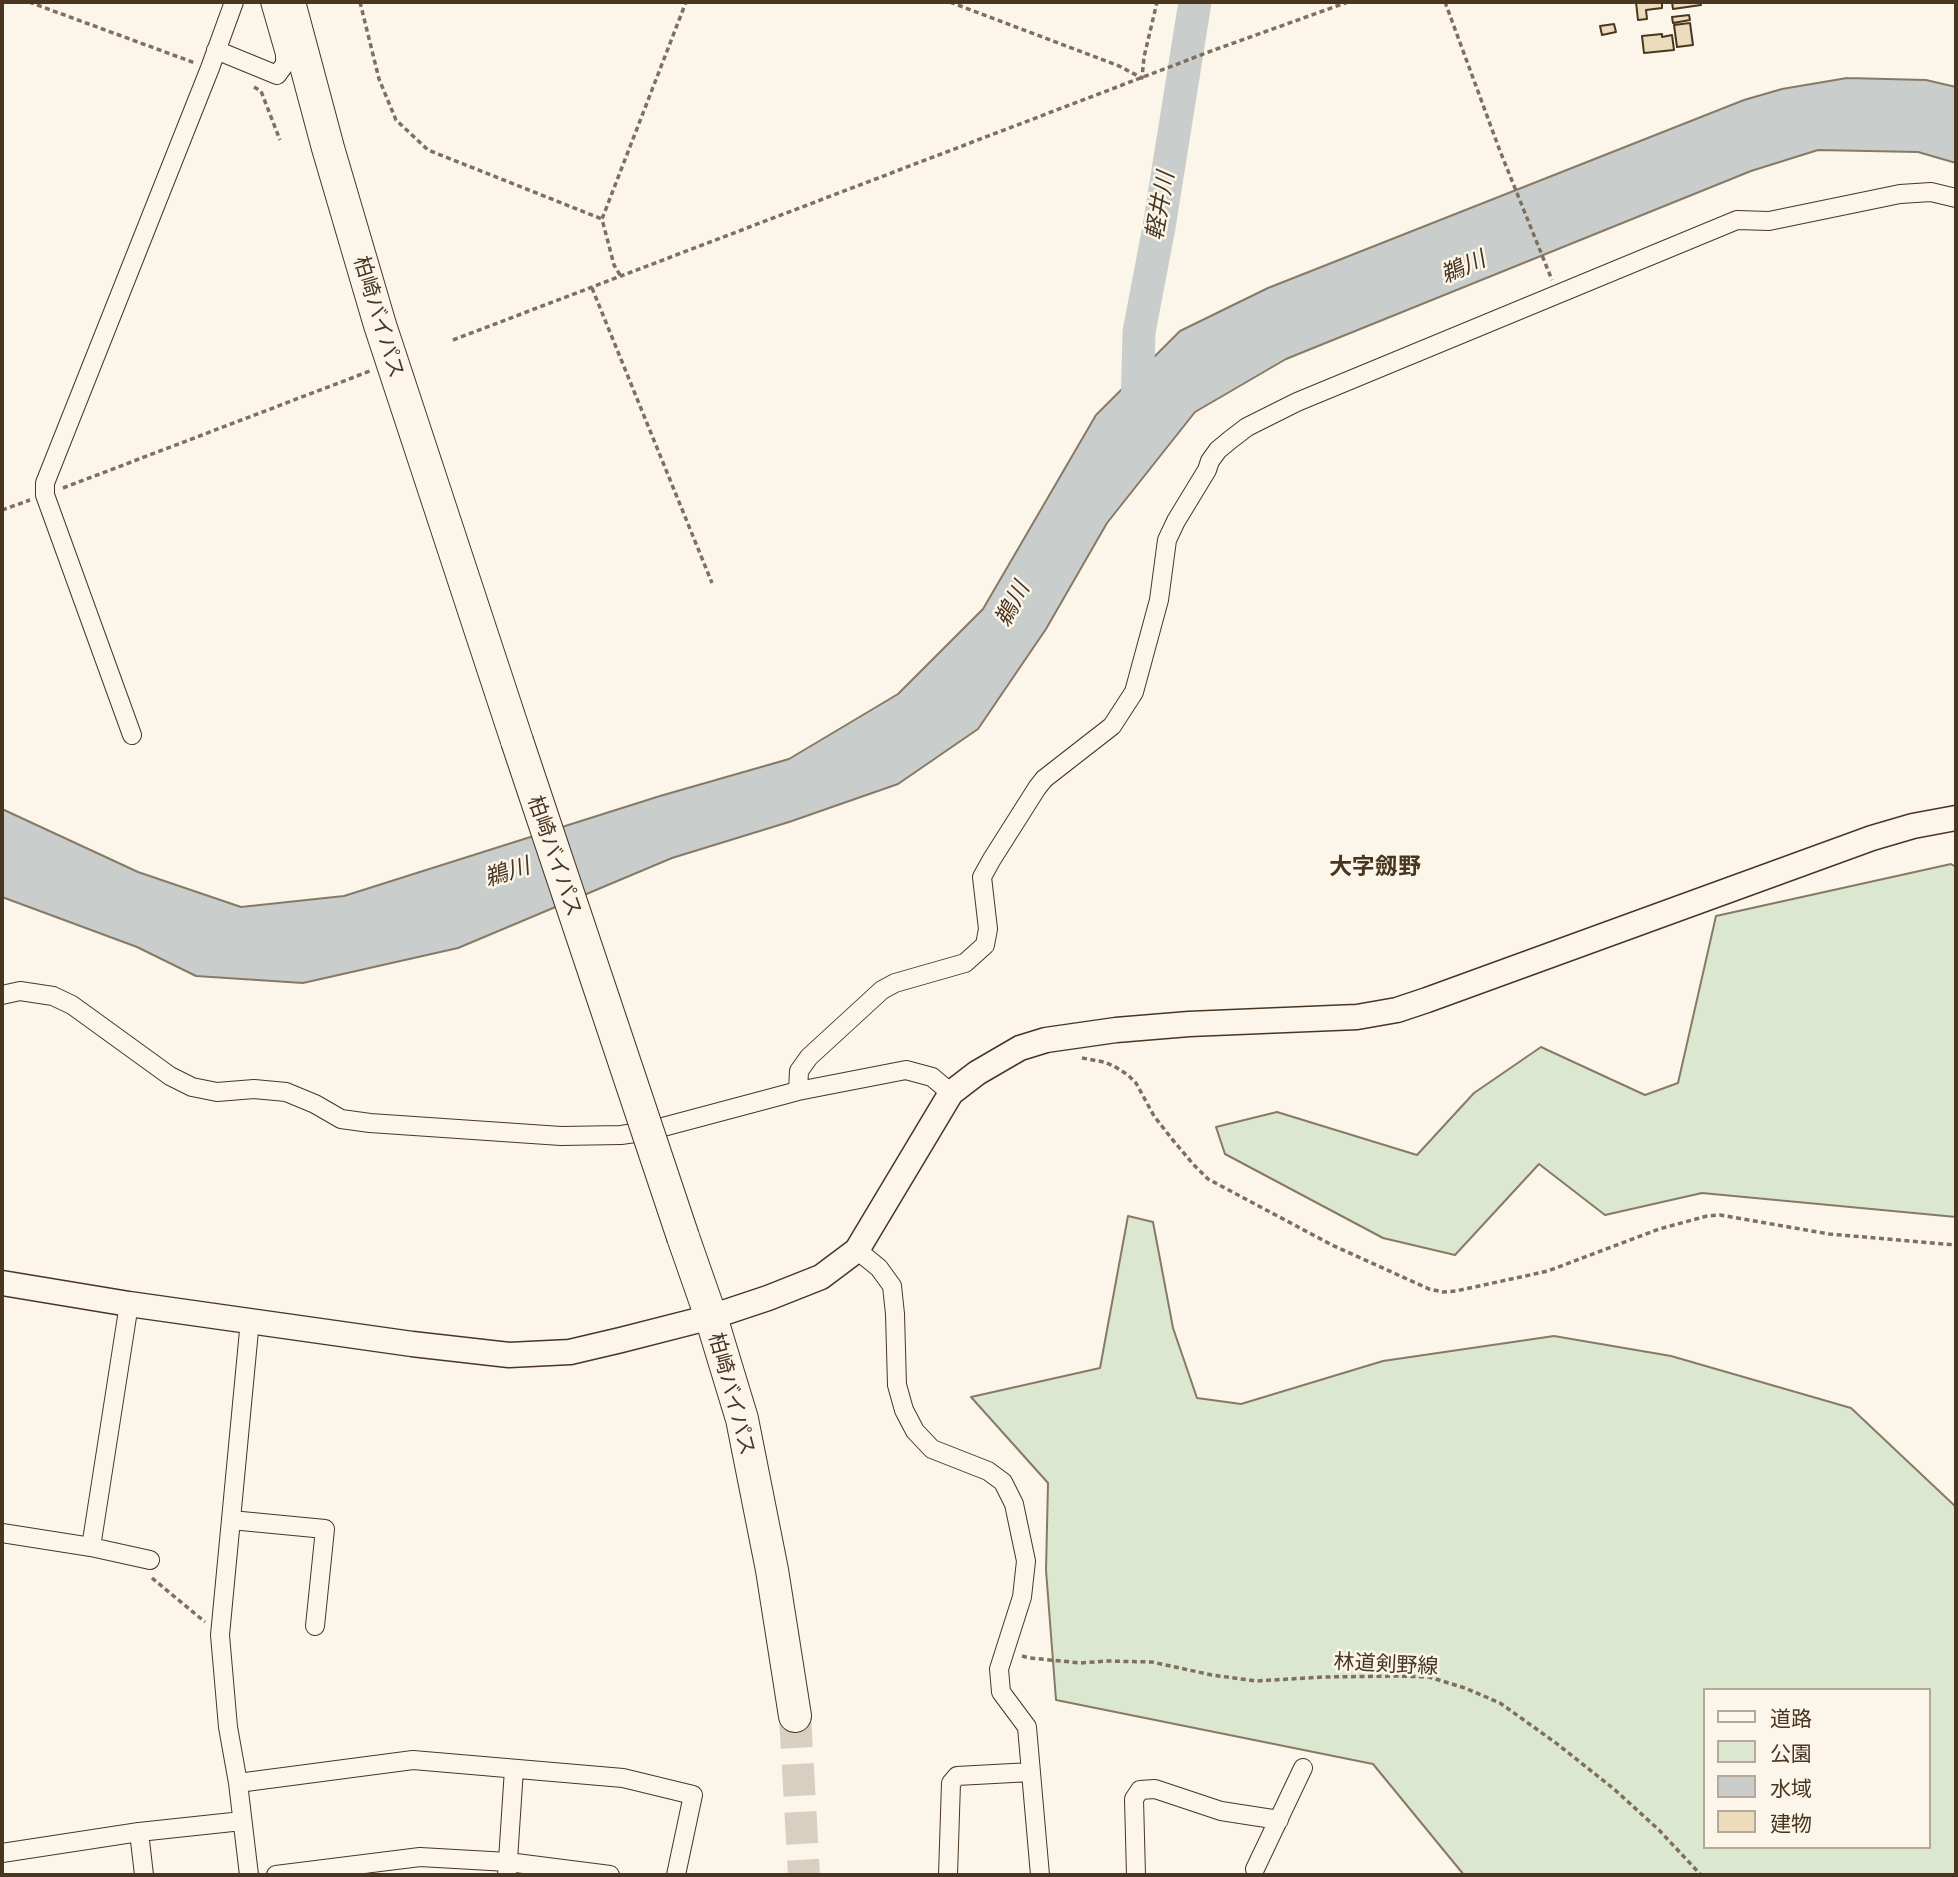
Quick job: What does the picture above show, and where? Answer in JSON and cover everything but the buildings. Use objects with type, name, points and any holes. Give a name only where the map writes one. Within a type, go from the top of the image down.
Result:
[{"type":"highway","name":"柏崎バイパス","points":[[289,2],[380,325],[711,1317],[742,1419],[772,1570],[795,1716]]},
{"type":"street","points":[[132,735],[45,495],[45,484],[234,2]]},
{"type":"street","points":[[216,50],[277,75],[285,64],[285,54],[270,2]]},
{"type":"street","points":[[798,1091],[799,1071],[809,1056],[882,990],[895,983],[965,963],[985,946],[988,929],[982,877],[1044,779],[1112,726],[1134,692],[1159,600],[1167,540],[1208,470],[1209,461],[1230,440],[1247,427],[1297,402],[1737,220],[1769,221],[1900,194],[1931,191],[1956,198]]},
{"type":"street","points":[[2,1283],[412,1345],[509,1355],[570,1352],[711,1317],[821,1277],[857,1250],[951,1093],[976,1073],[1020,1048],[1045,1040],[1148,1027],[1357,1017],[1397,1010],[1859,842],[1913,826],[1956,818]]},
{"type":"street","points":[[2,995],[20,991],[53,996],[72,1005],[170,1076],[192,1087],[217,1092],[286,1092],[341,1119],[370,1124],[561,1136],[621,1135],[648,1131],[798,1091],[906,1070],[932,1077],[951,1093]]},
{"type":"street","points":[[857,1250],[879,1268],[892,1286],[897,1385],[904,1410],[915,1431],[932,1449],[988,1471],[1003,1482],[1014,1504],[1026,1560],[1022,1597],[999,1669],[1001,1692],[1027,1727],[1040,1875]]},
{"type":"street","points":[[91,1547],[129,1304]]},
{"type":"street","points":[[249,1875],[228,1727],[220,1635],[250,1320]]},
{"type":"street","points":[[231,1520],[325,1529],[315,1626]]},
{"type":"street","points":[[2,1533],[91,1547],[150,1560]]},
{"type":"street","points":[[238,1783],[413,1760],[623,1778],[693,1795],[676,1875]]},
{"type":"street","points":[[1255,1869],[1303,1768]]},
{"type":"street","points":[[508,1868],[514,1769]]},
{"type":"street","points":[[948,1875],[951,1783],[957,1776],[1031,1772]]},
{"type":"street","points":[[1136,1875],[1134,1799],[1140,1790],[1155,1789],[1221,1811],[1279,1820]]},
{"type":"street","points":[[2,1853],[139,1832],[242,1821]]},
{"type":"street","points":[[139,1832],[144,1875]]},
{"type":"street","points":[[276,1875],[420,1857],[508,1868],[587,1871],[610,1875]]},
{"type":"path","points":[[29,2],[210,68]]},
{"type":"path","points":[[360,2],[379,79],[396,120],[428,150],[602,219]]},
{"type":"path","points":[[620,275],[614,265],[602,219],[686,2]]},
{"type":"path","points":[[950,2],[1144,77]]},
{"type":"path","points":[[1144,77],[1144,57],[1157,2]]},
{"type":"path","points":[[453,340],[1214,50],[1348,2]]},
{"type":"path","points":[[1446,2],[1500,150],[1554,285]]},
{"type":"path","points":[[247,84],[261,92],[280,140]]},
{"type":"path","points":[[592,288],[712,583]]},
{"type":"path","points":[[2,510],[375,369]]},
{"type":"path","points":[[1073,1059],[1104,1062],[1128,1075],[1136,1083],[1154,1116],[1208,1179],[1332,1245],[1429,1289],[1443,1292],[1548,1271],[1659,1229],[1720,1214],[1829,1234],[1956,1245]]},
{"type":"path","points":[[125,1554],[220,1635]]},
{"type":"path","name":"林道剣野線","points":[[1004,1650],[1030,1658],[1068,1662],[1152,1662],[1256,1681],[1324,1676],[1429,1677],[1465,1688],[1500,1703],[1556,1743],[1614,1789],[1659,1830],[1701,1875]]},
{"type":"green space","points":[[1951,864],[1956,867],[1956,1217],[1702,1193],[1605,1215],[1539,1164],[1455,1255],[1383,1238],[1225,1154],[1216,1127],[1277,1112],[1417,1155],[1474,1093],[1541,1047],[1645,1095],[1678,1083],[1716,916]]},
{"type":"green space","points":[[1128,1216],[1153,1222],[1173,1328],[1197,1398],[1241,1404],[1383,1361],[1554,1336],[1671,1356],[1851,1408],[1956,1507],[1956,1875],[1464,1875],[1373,1764],[1056,1700],[1046,1570],[1048,1483],[971,1397],[1100,1368]]},
{"type":"water","name":"鵜川","points":[[1847,78],[1926,80],[1956,87],[1956,163],[1918,152],[1818,150],[1751,171],[1286,359],[1195,412],[1107,523],[1046,629],[978,729],[898,784],[789,822],[672,858],[458,948],[303,983],[196,976],[137,947],[2,897],[2,809],[138,872],[241,907],[344,896],[660,796],[789,759],[898,694],[983,609],[1096,415],[1180,331],[1268,288],[1744,100],[1782,89]]},
{"type":"waterway","name":"軽井川","points":[[1137,411],[1139,332],[1159,227],[1195,2]]},
{"type":"tunnel","points":[[795,1716],[804,1875]]},
{"type":"district","name":"大字劔野","points":[[1375,866]]}]
